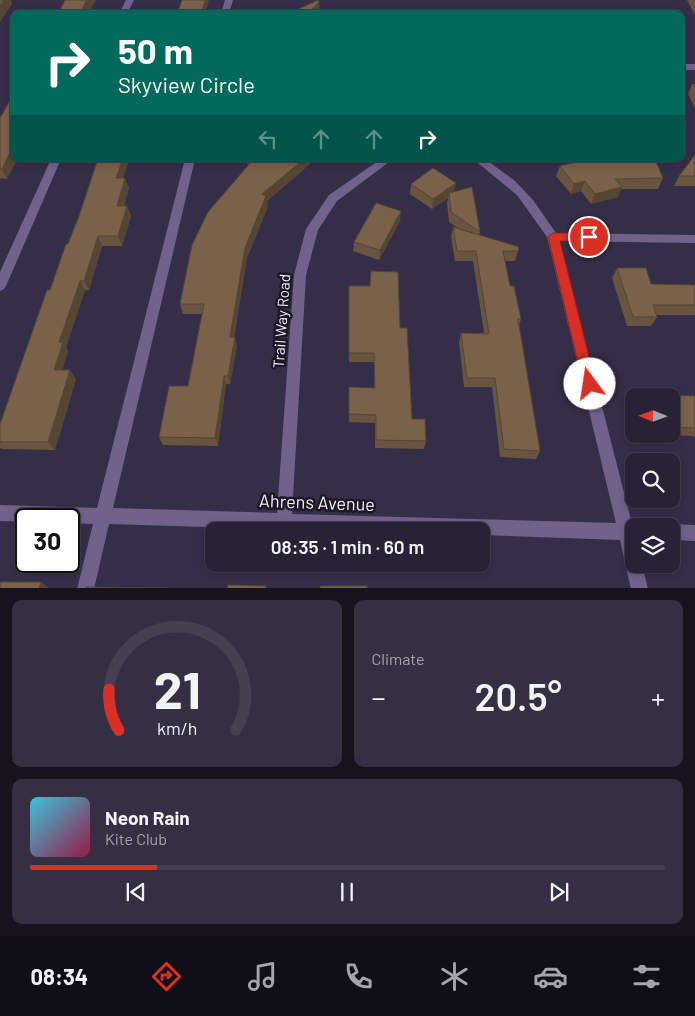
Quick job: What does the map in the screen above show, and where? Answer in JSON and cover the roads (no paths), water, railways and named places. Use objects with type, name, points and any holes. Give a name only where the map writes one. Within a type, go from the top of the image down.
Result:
[{"type":"street","points":[[0,286],[55,162]]},
{"type":"street","points":[[85,588],[189,162]]},
{"type":"street","name":"Trail Way Road","points":[[284,521],[300,275],[312,229],[333,198],[384,162]]},
{"type":"street","points":[[483,162],[502,174],[534,205],[553,237],[626,518]]},
{"type":"street","points":[[553,237],[695,239]]},
{"type":"street","name":"Ahrens Avenue","points":[[0,513],[625,532]]},
{"type":"street","points":[[680,532],[695,533]]},
{"type":"street","points":[[637,573],[640,588]]}]
